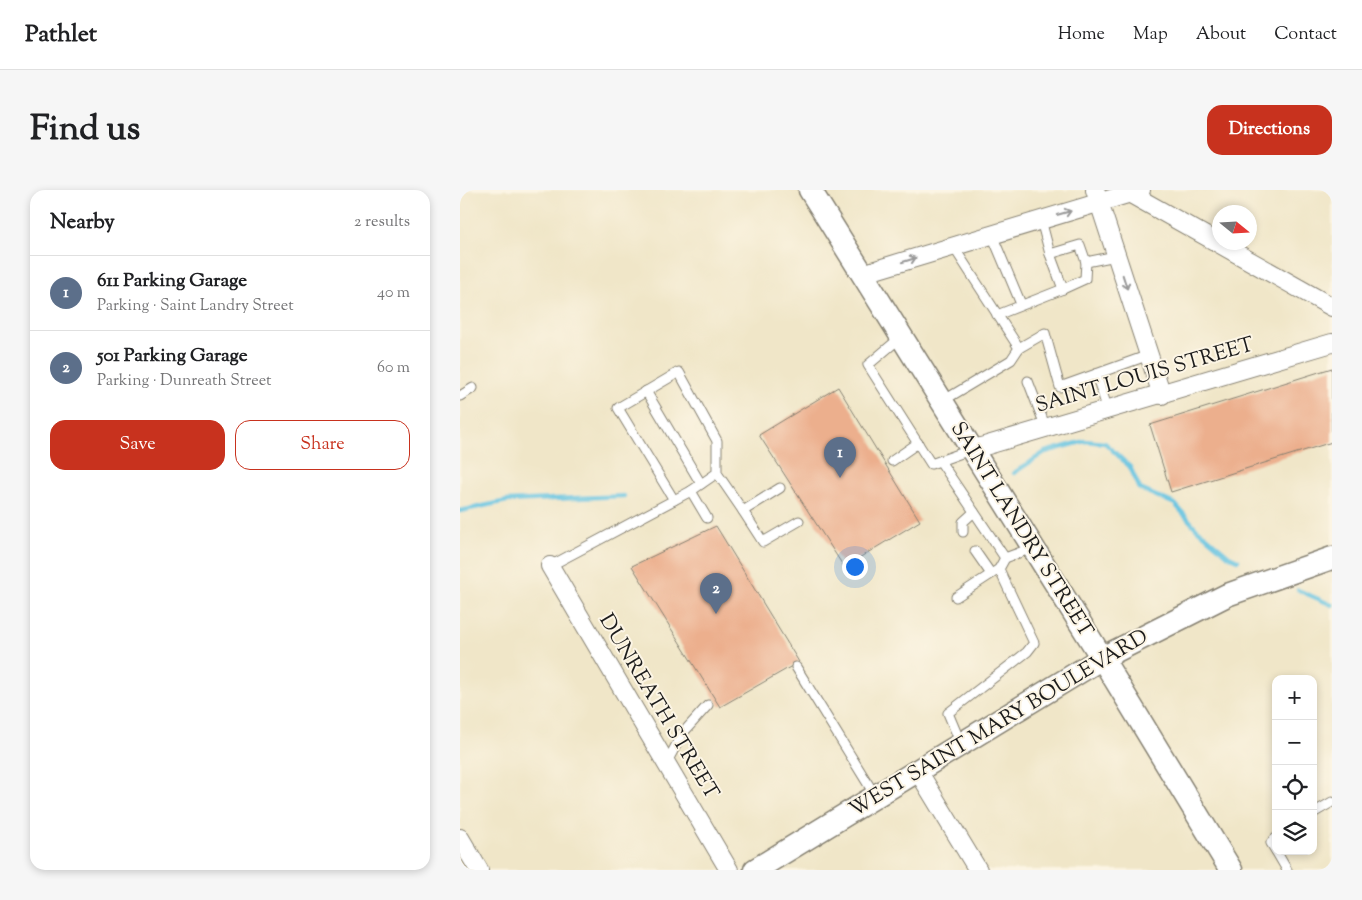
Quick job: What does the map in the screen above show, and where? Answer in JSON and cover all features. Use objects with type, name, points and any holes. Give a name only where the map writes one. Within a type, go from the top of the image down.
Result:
[{"type":"street","name":"SAINT LANDRY STREET","points":[[810,190],[1102,658],[1231,870]]},
{"type":"street","points":[[862,274],[1041,220],[1097,196],[1135,192],[1332,307]]},
{"type":"street","points":[[1097,196],[1162,395]]},
{"type":"street","name":"SAINT LOUIS STREET","points":[[971,450],[1332,344]]},
{"type":"street","name":"WEST SAINT MARY BOULEVARD","points":[[756,870],[1102,658],[1227,595],[1332,558]]},
{"type":"street","name":"DUNREATH STREET","points":[[550,566],[729,870]]},
{"type":"street","points":[[918,771],[978,870]]},
{"type":"street","points":[[460,838],[479,870]]},
{"type":"lane","points":[[1041,220],[1050,254],[1063,289]]},
{"type":"lane","points":[[992,234],[1021,304]]},
{"type":"lane","points":[[997,315],[1085,279],[1086,262],[1080,245],[1050,254]]},
{"type":"lane","points":[[953,246],[1019,348]]},
{"type":"lane","points":[[1086,262],[1116,256]]},
{"type":"lane","points":[[941,402],[1010,360],[1019,348],[1045,333],[1060,387],[1149,356]]},
{"type":"lane","points":[[901,337],[868,365],[932,464],[971,450]]},
{"type":"lane","points":[[674,500],[618,408],[679,372],[718,442],[717,473],[762,542],[799,521]]},
{"type":"lane","points":[[1096,374],[1108,410]]},
{"type":"lane","points":[[1028,381],[1046,428]]},
{"type":"lane","points":[[460,396],[473,388]]},
{"type":"lane","points":[[646,391],[701,484]]},
{"type":"lane","points":[[892,461],[918,443]]},
{"type":"lane","points":[[940,461],[1005,558]]},
{"type":"lane","points":[[550,566],[691,491],[717,473]]},
{"type":"lane","points":[[743,511],[780,488]]},
{"type":"lane","points":[[691,491],[707,518]]},
{"type":"lane","points":[[963,532],[963,522],[974,512]]},
{"type":"lane","points":[[956,597],[999,569],[1005,558],[1032,548]]},
{"type":"lane","points":[[975,550],[991,574]]},
{"type":"lane","points":[[961,745],[948,713],[1027,652],[1034,643],[999,569]]},
{"type":"lane","points":[[796,667],[876,797]]},
{"type":"lane","points":[[666,764],[682,734],[708,705]]},
{"type":"lane","points":[[1317,811],[1332,802]]},
{"type":"lane","points":[[1278,855],[1287,870]]},
{"type":"building","points":[[1332,368],[1332,442],[1171,492],[1150,425]]},
{"type":"building","points":[[838,387],[920,521],[844,567],[759,435]]},
{"type":"building","points":[[716,526],[799,662],[720,707],[632,566]]},
{"type":"waterway","points":[[1014,473],[1045,452],[1085,441],[1105,443],[1130,467],[1140,489],[1175,504],[1196,528],[1229,556],[1238,560]]},
{"type":"waterway","points":[[460,511],[507,501],[624,496]]},
{"type":"waterway","points":[[1298,590],[1332,605]]},
{"type":"place","name":"611 Parking Garage","points":[[840,478]]},
{"type":"place","name":"501 Parking Garage","points":[[716,614]]}]
